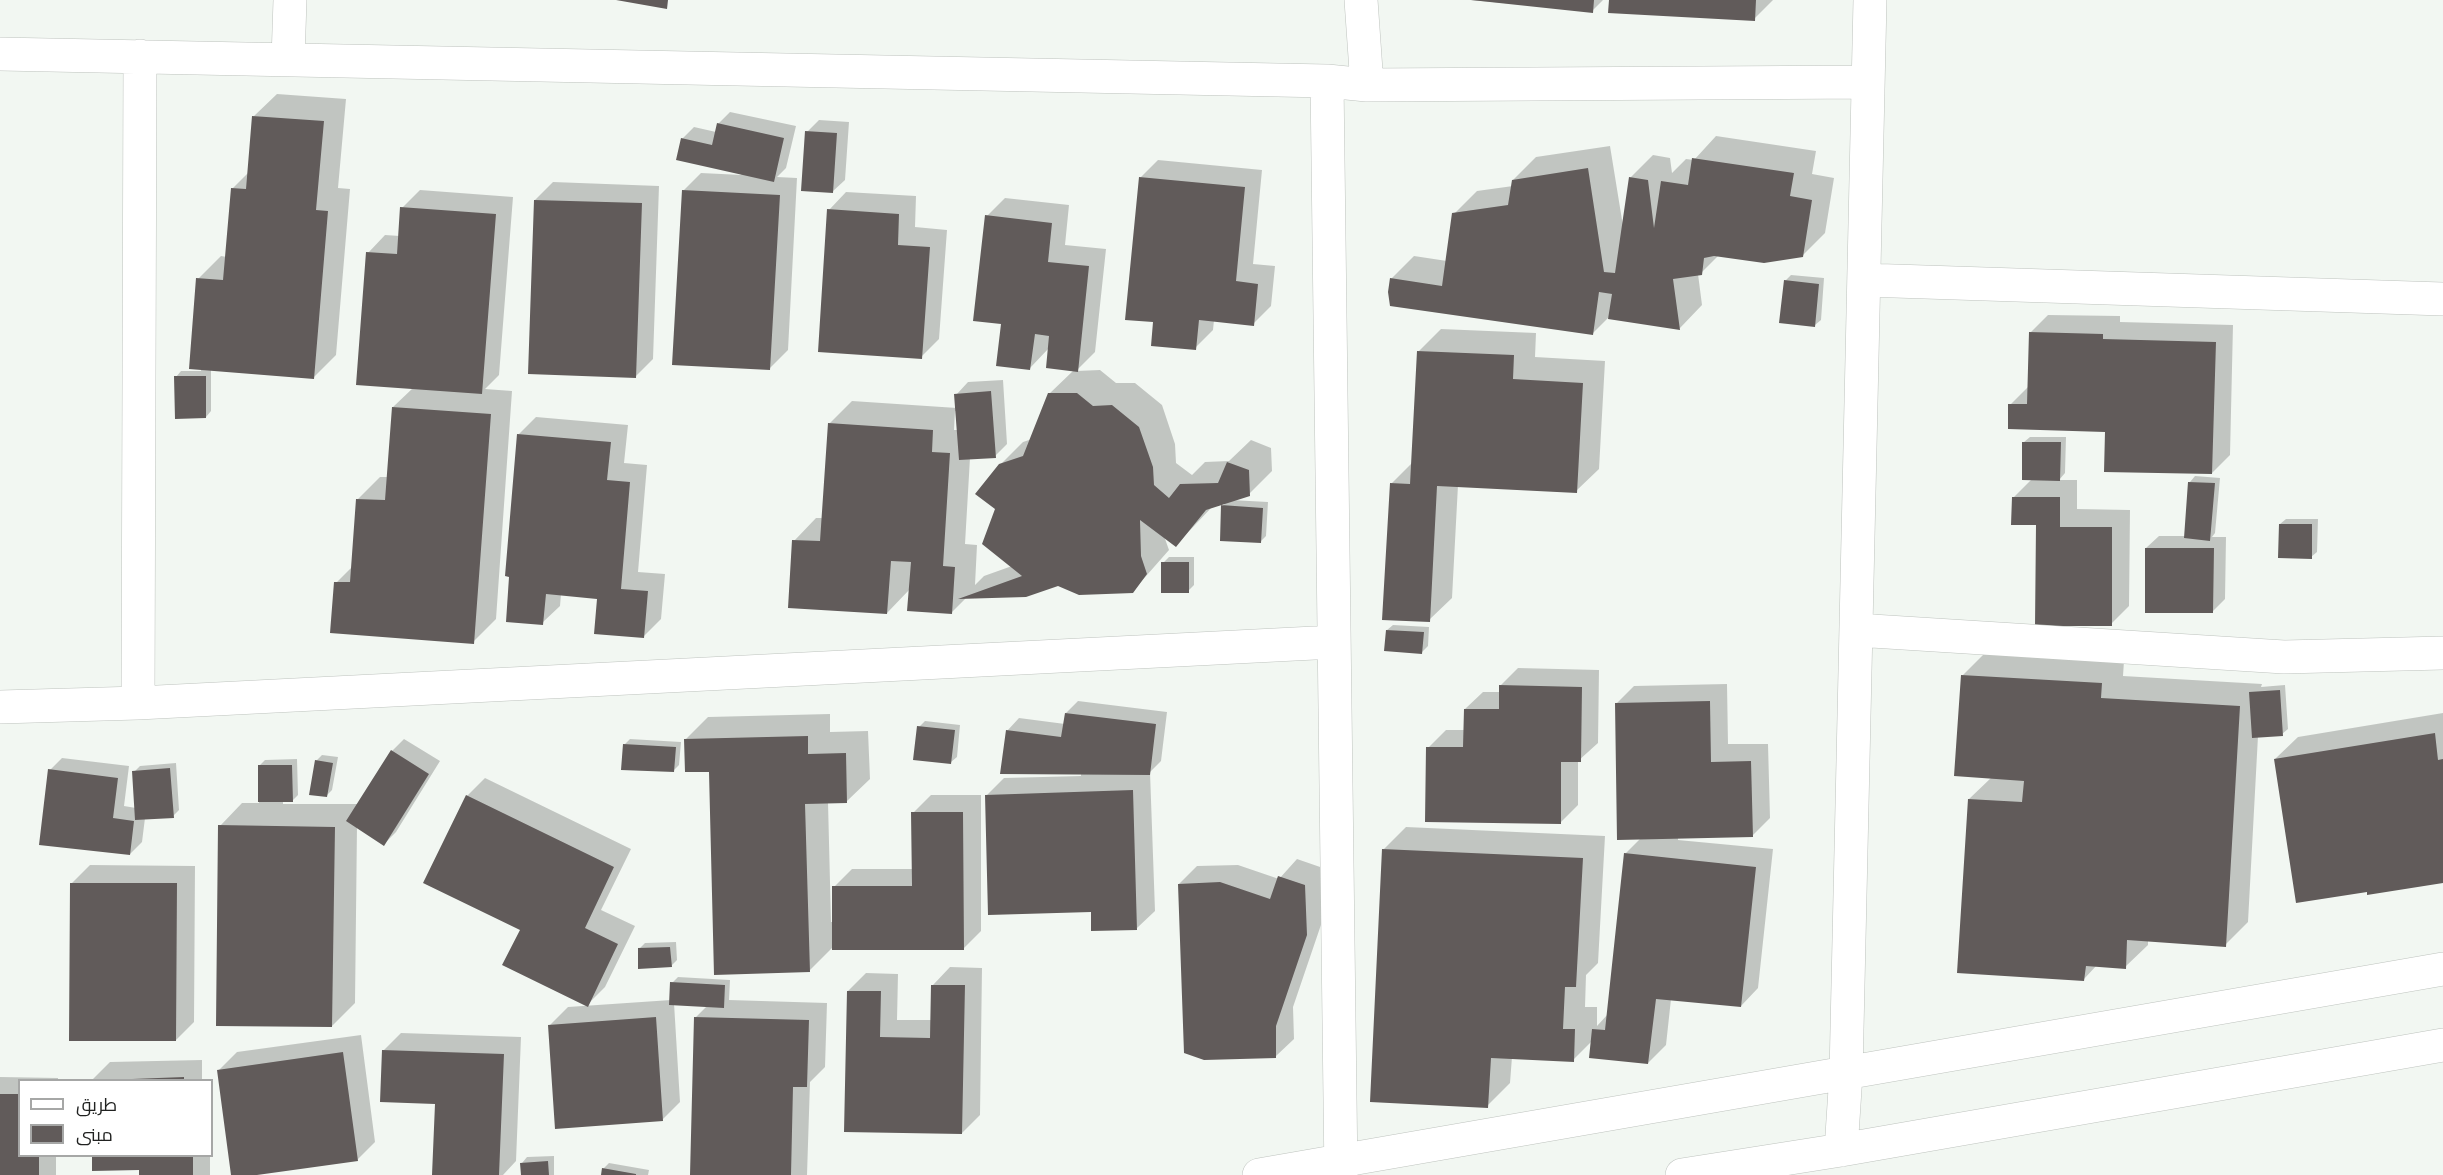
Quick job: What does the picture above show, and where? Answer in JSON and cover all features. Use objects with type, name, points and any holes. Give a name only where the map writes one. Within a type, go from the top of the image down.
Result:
[{"type":"street","points":[[288,60],[290,0]]},
{"type":"street","points":[[1361,0],[1367,85]]},
{"type":"street","points":[[1841,1150],[1846,1074],[1870,0]]},
{"type":"street","points":[[0,54],[1326,81],[1367,85],[1868,82]]},
{"type":"street","points":[[138,703],[140,56]]},
{"type":"street","points":[[1326,81],[1342,1168]]},
{"type":"street","points":[[1864,280],[2443,299]]},
{"type":"street","points":[[1856,630],[2284,657],[2443,653]]},
{"type":"street","points":[[0,707],[138,703],[1334,642]]},
{"type":"street","points":[[1259,1175],[1342,1168],[1846,1074],[2443,969]]},
{"type":"street","points":[[1682,1175],[1841,1150],[2443,1045]]},
{"type":"building","points":[[616,0],[668,0],[667,9]]},
{"type":"building","points":[[1471,0],[1594,0],[1593,13]]},
{"type":"building","points":[[1609,0],[1756,0],[1755,21],[1608,13]]},
{"type":"building","points":[[252,116],[324,121],[316,210],[328,211],[314,379],[189,369],[196,278],[223,280],[231,188],[246,189]]},
{"type":"building","points":[[717,123],[784,138],[774,182],[676,160],[681,138],[712,145]]},
{"type":"building","points":[[805,131],[837,133],[833,193],[801,191]]},
{"type":"building","points":[[1692,158],[1794,173],[1790,196],[1812,200],[1803,257],[1764,263],[1714,256],[1704,258],[1702,275],[1673,279],[1680,330],[1608,319],[1612,294],[1599,292],[1593,335],[1390,306],[1388,292],[1390,278],[1442,286],[1452,213],[1508,205],[1512,180],[1588,168],[1604,272],[1615,273],[1629,177],[1648,180],[1654,228],[1661,181],[1688,185]]},
{"type":"building","points":[[1139,177],[1245,187],[1236,281],[1258,284],[1254,326],[1199,320],[1196,350],[1151,346],[1153,322],[1125,320]]},
{"type":"building","points":[[682,190],[780,195],[770,370],[672,365]]},
{"type":"building","points":[[534,200],[642,203],[636,378],[528,374]]},
{"type":"building","points":[[400,207],[496,214],[482,394],[356,385],[366,252],[397,254]]},
{"type":"building","points":[[827,209],[899,214],[898,245],[930,247],[922,359],[818,352]]},
{"type":"building","points":[[985,215],[1052,223],[1048,262],[1089,266],[1078,372],[1046,368],[1049,336],[1035,334],[1030,370],[996,366],[1001,324],[973,321]]},
{"type":"building","points":[[1784,280],[1819,284],[1815,327],[1779,323]]},
{"type":"building","points":[[2029,332],[2103,334],[2103,339],[2216,342],[2212,474],[2104,472],[2105,432],[2008,429],[2008,404],[2027,404]]},
{"type":"building","points":[[1417,351],[1514,355],[1513,379],[1583,383],[1577,493],[1437,486],[1430,622],[1382,620],[1390,483],[1410,484]]},
{"type":"building","points":[[174,376],[206,376],[206,418],[175,419]]},
{"type":"building","points":[[991,391],[996,458],[959,460],[954,394]]},
{"type":"building","points":[[1048,393],[1077,393],[1093,406],[1112,405],[1139,427],[1153,467],[1154,485],[1169,498],[1180,484],[1218,483],[1227,462],[1249,470],[1250,496],[1206,510],[1176,547],[1140,520],[1141,556],[1147,574],[1133,593],[1079,595],[1058,586],[1026,597],[958,599],[1022,576],[982,544],[995,509],[975,494],[999,464],[1023,456]]},
{"type":"building","points":[[392,407],[491,414],[474,644],[330,633],[334,582],[350,582],[356,499],[385,500]]},
{"type":"building","points":[[828,423],[933,430],[932,452],[950,453],[943,566],[955,567],[952,614],[907,611],[911,562],[891,561],[887,614],[788,608],[792,540],[820,541]]},
{"type":"building","points":[[517,434],[611,442],[607,480],[630,482],[621,589],[648,591],[644,638],[594,634],[597,599],[546,594],[543,625],[506,622],[509,577],[505,576]]},
{"type":"building","points":[[2022,442],[2061,442],[2060,481],[2022,480]]},
{"type":"building","points":[[2188,482],[2215,483],[2210,541],[2184,538]]},
{"type":"building","points":[[2012,497],[2060,497],[2060,527],[2112,527],[2112,626],[2035,626],[2036,525],[2011,525]]},
{"type":"building","points":[[1221,505],[1263,508],[1261,543],[1220,541]]},
{"type":"building","points":[[2279,524],[2312,524],[2312,559],[2278,558]]},
{"type":"building","points":[[2145,548],[2214,548],[2213,613],[2145,613]]},
{"type":"building","points":[[1161,562],[1189,562],[1189,593],[1161,593]]},
{"type":"building","points":[[1386,630],[1424,632],[1422,654],[1384,651]]},
{"type":"building","points":[[1961,675],[2102,683],[2101,698],[2240,706],[2226,947],[2127,940],[2126,969],[2086,966],[2084,981],[1957,973],[1968,799],[2022,802],[2024,781],[1954,776]]},
{"type":"building","points":[[1499,685],[1582,687],[1581,762],[1561,762],[1561,824],[1425,822],[1426,747],[1463,747],[1464,709],[1499,709]]},
{"type":"building","points":[[2280,690],[2283,736],[2252,738],[2249,692]]},
{"type":"building","points":[[1710,701],[1711,762],[1751,761],[1753,837],[1617,840],[1615,703]]},
{"type":"building","points":[[1065,713],[1156,724],[1150,775],[1000,774],[1006,730],[1061,737]]},
{"type":"building","points":[[917,726],[955,730],[951,764],[913,760]]},
{"type":"building","points":[[2435,733],[2438,760],[2443,759],[2443,883],[2296,903],[2274,759]]},
{"type":"building","points":[[808,736],[808,754],[846,753],[847,803],[805,804],[810,972],[714,975],[709,772],[685,772],[684,739]]},
{"type":"building","points":[[623,744],[676,747],[674,772],[621,770]]},
{"type":"building","points":[[391,750],[429,774],[384,846],[346,821]]},
{"type":"building","points":[[315,760],[333,763],[327,797],[309,795]]},
{"type":"building","points":[[258,765],[292,765],[293,802],[258,802]]},
{"type":"building","points":[[170,768],[174,818],[135,820],[132,771]]},
{"type":"building","points":[[48,769],[118,778],[113,818],[134,821],[130,855],[39,845]]},
{"type":"building","points":[[1133,790],[1137,930],[1091,931],[1091,912],[988,915],[985,795]]},
{"type":"building","points":[[466,795],[614,867],[585,928],[618,944],[588,1007],[502,965],[520,930],[423,883]]},
{"type":"building","points":[[911,812],[963,812],[964,950],[832,950],[832,886],[912,886]]},
{"type":"building","points":[[218,825],[335,827],[332,1027],[216,1026]]},
{"type":"building","points":[[1382,849],[1583,858],[1576,987],[1565,987],[1563,1029],[1575,1029],[1574,1062],[1491,1058],[1488,1108],[1370,1102]]},
{"type":"building","points":[[1624,853],[1756,867],[1741,1007],[1656,999],[1648,1064],[1589,1058],[1592,1029],[1605,1030]]},
{"type":"building","points":[[1278,876],[1305,885],[1307,935],[1276,1026],[1276,1058],[1204,1060],[1184,1053],[1178,884],[1220,882],[1270,899]]},
{"type":"building","points":[[70,883],[177,883],[176,1041],[69,1041]]},
{"type":"building","points":[[670,947],[672,967],[638,969],[638,948]]},
{"type":"building","points":[[670,982],[725,985],[724,1008],[669,1005]]},
{"type":"building","points":[[931,985],[965,985],[962,1134],[844,1132],[847,991],[881,991],[880,1037],[930,1038]]},
{"type":"building","points":[[656,1017],[663,1121],[555,1129],[548,1025]]},
{"type":"building","points":[[694,1017],[809,1020],[807,1087],[793,1087],[791,1175],[690,1175]]},
{"type":"building","points":[[382,1050],[504,1054],[499,1175],[432,1175],[435,1104],[380,1102]]},
{"type":"building","points":[[343,1052],[358,1161],[257,1175],[231,1175],[217,1070]]},
{"type":"building","points":[[184,1077],[184,1079],[132,1079]]},
{"type":"building","points":[[0,1094],[18,1094],[18,1157],[39,1157],[39,1175],[0,1175]]},
{"type":"building","points":[[92,1157],[193,1157],[193,1175],[139,1175],[139,1170],[92,1171]]},
{"type":"building","points":[[548,1161],[549,1175],[521,1175],[520,1163]]},
{"type":"building","points":[[602,1168],[636,1174],[636,1175],[601,1175]]}]
